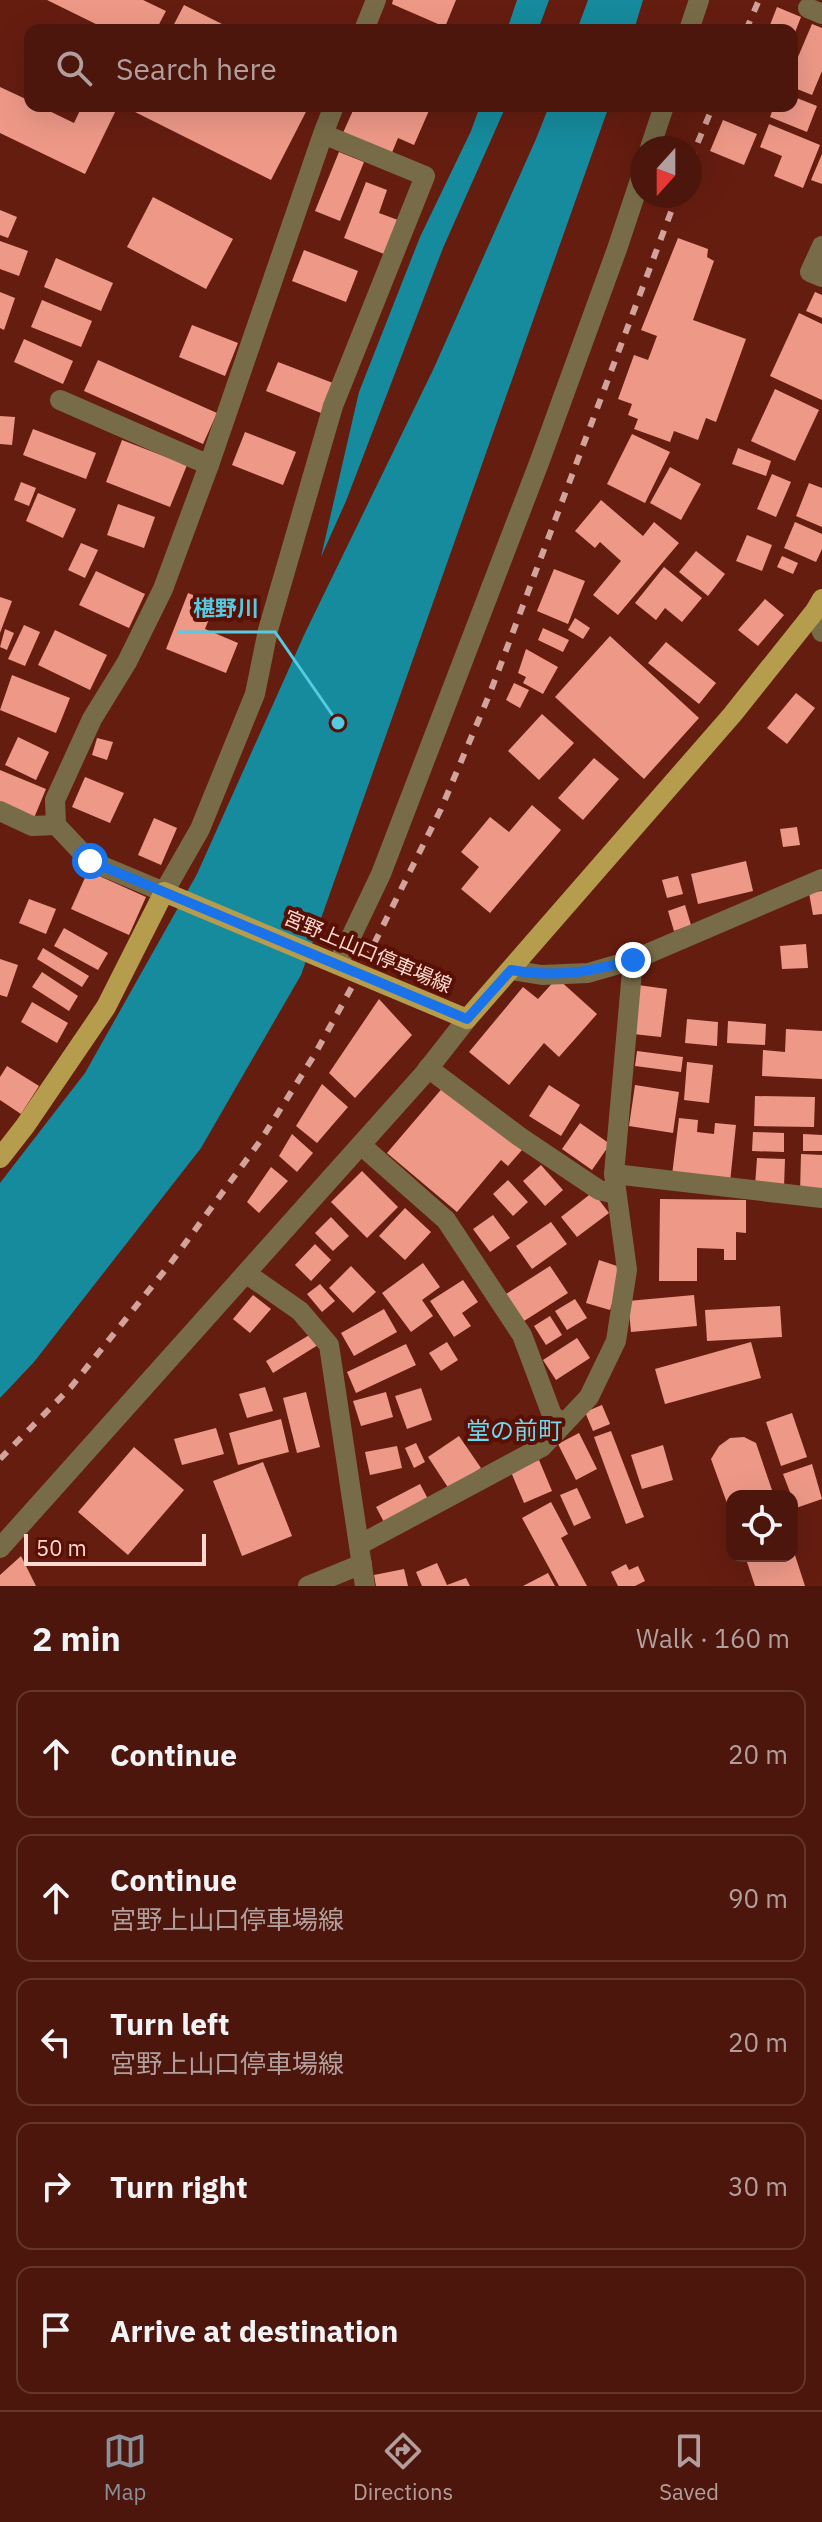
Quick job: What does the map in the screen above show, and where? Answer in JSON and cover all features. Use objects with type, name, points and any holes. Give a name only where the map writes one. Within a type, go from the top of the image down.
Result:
[{"type":"main road","name":"宮野上山口停車場線","points":[[168,894],[467,1019],[732,715],[819,605]]},
{"type":"main road","points":[[0,1158],[106,1007],[168,894]]},
{"type":"street","points":[[366,24],[376,0]]},
{"type":"street","points":[[691,24],[699,0]]},
{"type":"street","points":[[323,134],[425,176],[333,406],[268,630],[255,694],[200,829],[168,894],[90,861],[56,825],[55,800],[92,719],[127,662],[163,589],[209,465],[323,134],[332,112]]},
{"type":"street","points":[[654,136],[662,112]]},
{"type":"street","points":[[332,961],[381,874],[549,434],[630,208]]},
{"type":"street","points":[[822,246],[810,272],[822,277]]},
{"type":"street","points":[[60,400],[209,465]]},
{"type":"street","points":[[819,605],[822,632]]},
{"type":"street","points":[[0,811],[32,826],[56,825]]},
{"type":"street","points":[[511,970],[542,975],[588,973],[633,960],[822,879]]},
{"type":"street","points":[[308,1586],[542,1447],[589,1397],[616,1341],[627,1270],[615,1184],[633,960]]},
{"type":"street","points":[[0,1548],[361,1145],[467,1019]]},
{"type":"street","points":[[428,1068],[520,1137],[599,1190],[615,1184],[822,1198]]},
{"type":"street","points":[[361,1145],[446,1220],[522,1335],[552,1415],[563,1424]]},
{"type":"street","points":[[247,1274],[300,1311],[329,1345],[365,1586]]},
{"type":"water","points":[[517,0],[549,0],[540,24],[509,24]]},
{"type":"water","points":[[588,0],[643,0],[636,24],[579,24]]},
{"type":"water","points":[[478,112],[503,112],[443,248],[346,501],[321,557],[359,392],[420,237]]},
{"type":"water","points":[[547,112],[607,112],[301,975],[201,1148],[34,1362],[0,1398],[0,1183],[85,1073],[197,874],[305,633],[433,370]]},
{"type":"building","points":[[47,0],[143,0],[166,11],[159,24],[96,24]]},
{"type":"building","points":[[393,0],[456,0],[446,24],[438,24],[392,4]]},
{"type":"building","points":[[184,5],[222,24],[174,24]]},
{"type":"building","points":[[777,7],[801,17],[798,25],[770,24]]},
{"type":"building","points":[[812,24],[822,28],[822,71],[812,95],[798,89],[798,57]]},
{"type":"building","points":[[0,87],[24,98],[24,112],[51,112],[74,123],[79,112],[115,112],[85,174],[0,133]]},
{"type":"building","points":[[798,98],[817,106],[807,132],[770,117],[772,112],[798,112]]},
{"type":"building","points":[[135,112],[306,112],[271,180]]},
{"type":"building","points":[[352,112],[428,112],[414,145],[398,138],[391,155],[342,135]]},
{"type":"building","points":[[723,120],[757,134],[744,165],[710,151]]},
{"type":"building","points":[[769,124],[820,145],[803,188],[774,176],[782,156],[760,147]]},
{"type":"building","points":[[339,152],[364,162],[340,221],[315,211]]},
{"type":"building","points":[[822,154],[822,184],[811,180]]},
{"type":"building","points":[[366,182],[387,190],[379,213],[398,220],[384,254],[344,238]]},
{"type":"building","points":[[153,197],[233,239],[206,289],[127,247]]},
{"type":"building","points":[[0,210],[17,217],[8,238],[0,235]]},
{"type":"building","points":[[678,238],[708,249],[707,257],[714,261],[693,320],[746,339],[716,422],[706,418],[698,440],[674,431],[670,442],[634,429],[638,419],[628,415],[632,404],[618,399],[634,355],[648,360],[657,336],[641,330]]},
{"type":"building","points":[[0,241],[28,251],[19,276],[0,269]]},
{"type":"building","points":[[304,250],[358,271],[346,302],[292,281]]},
{"type":"building","points":[[56,258],[113,283],[101,311],[44,287]]},
{"type":"building","points":[[0,292],[15,298],[4,330],[0,328]]},
{"type":"building","points":[[815,292],[822,295],[822,318],[806,311]]},
{"type":"building","points":[[42,300],[92,321],[81,347],[31,327]]},
{"type":"building","points":[[799,313],[822,324],[822,400],[770,376]]},
{"type":"building","points":[[192,325],[238,343],[225,376],[179,357]]},
{"type":"building","points":[[24,339],[73,361],[63,384],[14,362]]},
{"type":"building","points":[[98,360],[217,413],[203,444],[84,391]]},
{"type":"building","points":[[278,362],[333,383],[321,413],[266,391]]},
{"type":"building","points":[[775,389],[819,410],[795,461],[751,441]]},
{"type":"building","points":[[0,416],[15,417],[12,445],[0,444]]},
{"type":"building","points":[[33,429],[96,453],[86,479],[23,455]]},
{"type":"building","points":[[245,432],[296,452],[283,485],[232,465]]},
{"type":"building","points":[[632,434],[670,452],[645,503],[607,484]]},
{"type":"building","points":[[122,440],[187,465],[170,507],[106,482]]},
{"type":"building","points":[[738,448],[771,461],[766,476],[732,464]]},
{"type":"building","points":[[670,467],[701,484],[681,520],[650,503]]},
{"type":"building","points":[[772,474],[791,482],[776,517],[757,509]]},
{"type":"building","points":[[21,482],[36,488],[29,506],[14,500]]},
{"type":"building","points":[[809,483],[822,488],[822,527],[796,516]]},
{"type":"building","points":[[38,493],[76,509],[63,538],[26,521]]},
{"type":"building","points":[[601,500],[643,536],[654,522],[679,543],[618,615],[593,595],[621,561],[600,542],[595,548],[575,531]]},
{"type":"building","points":[[118,504],[155,517],[144,548],[107,535]]},
{"type":"building","points":[[795,522],[822,534],[822,549],[816,562],[784,548]]},
{"type":"building","points":[[747,535],[772,545],[762,571],[736,561]]},
{"type":"building","points":[[81,543],[98,550],[85,578],[68,570]]},
{"type":"building","points":[[696,551],[725,574],[708,596],[679,572]]},
{"type":"building","points":[[782,556],[798,563],[793,574],[777,567]]},
{"type":"building","points":[[664,567],[702,598],[682,622],[665,608],[656,620],[635,603]]},
{"type":"building","points":[[554,569],[585,581],[568,624],[537,611]]},
{"type":"building","points":[[96,571],[145,594],[129,628],[79,605]]},
{"type":"building","points":[[188,593],[215,604],[205,629],[238,643],[226,673],[166,649]]},
{"type":"building","points":[[0,597],[12,601],[0,633]]},
{"type":"building","points":[[765,599],[784,615],[758,646],[738,630]]},
{"type":"building","points":[[575,618],[590,628],[583,639],[568,630]]},
{"type":"building","points":[[24,625],[40,632],[25,666],[8,659]]},
{"type":"building","points":[[543,628],[569,640],[563,652],[538,640]]},
{"type":"building","points":[[5,629],[14,633],[7,650],[0,647]]},
{"type":"building","points":[[55,630],[107,655],[90,690],[38,665]]},
{"type":"building","points":[[610,636],[699,718],[644,779],[555,697]]},
{"type":"building","points":[[666,642],[716,683],[699,704],[648,663]]},
{"type":"building","points":[[526,649],[558,667],[543,694],[523,683],[526,677],[518,673]]},
{"type":"building","points":[[12,675],[70,698],[56,733],[0,710]]},
{"type":"building","points":[[514,683],[529,690],[520,708],[506,700]]},
{"type":"building","points":[[796,693],[815,708],[787,744],[767,728]]},
{"type":"building","points":[[542,714],[574,743],[539,780],[508,751]]},
{"type":"building","points":[[18,737],[49,752],[36,780],[5,765]]},
{"type":"building","points":[[97,738],[113,742],[107,760],[92,755]]},
{"type":"building","points":[[594,758],[619,779],[583,820],[558,798]]},
{"type":"building","points":[[0,770],[46,789],[34,818],[0,804]]},
{"type":"building","points":[[85,777],[124,793],[110,823],[72,807]]},
{"type":"building","points":[[532,805],[561,830],[490,913],[461,889],[479,867],[461,852],[490,817],[509,832]]},
{"type":"building","points":[[154,818],[177,828],[161,865],[138,855]]},
{"type":"building","points":[[797,827],[800,845],[783,847],[780,829]]},
{"type":"building","points":[[746,861],[753,891],[698,904],[691,874]]},
{"type":"building","points":[[88,871],[146,897],[129,935],[71,909]]},
{"type":"building","points":[[678,876],[683,894],[667,898],[662,880]]},
{"type":"building","points":[[822,891],[822,914],[813,915],[809,893]]},
{"type":"building","points":[[29,899],[56,909],[46,934],[19,923]]},
{"type":"building","points":[[685,905],[691,925],[674,931],[668,911]]},
{"type":"building","points":[[64,928],[108,953],[98,970],[54,946]]},
{"type":"building","points":[[806,944],[808,968],[782,969],[780,946]]},
{"type":"building","points":[[43,948],[89,976],[82,987],[37,959]]},
{"type":"building","points":[[0,959],[18,965],[7,997],[0,995]]},
{"type":"building","points":[[42,972],[78,996],[69,1011],[32,987]]},
{"type":"building","points":[[557,978],[597,1014],[559,1057],[544,1043],[509,1085],[469,1052],[523,987],[538,999]]},
{"type":"building","points":[[638,985],[667,989],[661,1037],[633,1034]]},
{"type":"building","points":[[379,999],[412,1035],[355,1098],[329,1073]]},
{"type":"building","points":[[32,1002],[68,1023],[57,1043],[21,1022]]},
{"type":"building","points":[[687,1019],[718,1022],[717,1046],[685,1043]]},
{"type":"building","points":[[728,1021],[766,1024],[765,1045],[727,1043]]},
{"type":"building","points":[[786,1029],[822,1031],[822,1079],[762,1076],[763,1050],[785,1052]]},
{"type":"building","points":[[637,1051],[683,1057],[681,1072],[635,1066]]},
{"type":"building","points":[[687,1062],[713,1065],[709,1103],[684,1100]]},
{"type":"building","points":[[7,1066],[39,1086],[21,1114],[0,1100],[0,1077]]},
{"type":"building","points":[[322,1084],[348,1107],[317,1143],[296,1126]]},
{"type":"building","points":[[445,1085],[522,1150],[508,1166],[501,1160],[457,1212],[387,1153]]},
{"type":"building","points":[[549,1085],[580,1105],[561,1136],[529,1116]]},
{"type":"building","points":[[635,1085],[679,1092],[673,1133],[629,1126]]},
{"type":"building","points":[[755,1096],[815,1097],[814,1127],[754,1126]]},
{"type":"building","points":[[679,1118],[698,1120],[697,1132],[714,1134],[715,1123],[736,1125],[730,1182],[672,1175]]},
{"type":"building","points":[[580,1123],[610,1144],[592,1170],[562,1149]]},
{"type":"building","points":[[753,1132],[784,1133],[784,1152],[752,1151]]},
{"type":"building","points":[[292,1134],[313,1153],[297,1172],[279,1156]]},
{"type":"building","points":[[803,1134],[822,1135],[822,1151],[803,1151]]},
{"type":"building","points":[[801,1154],[822,1155],[822,1194],[800,1193]]},
{"type":"building","points":[[757,1158],[785,1159],[784,1187],[755,1186]]},
{"type":"building","points":[[541,1165],[563,1190],[545,1206],[523,1181]]},
{"type":"building","points":[[271,1167],[288,1181],[259,1213],[247,1202]]},
{"type":"building","points":[[362,1171],[398,1207],[367,1238],[331,1202]]},
{"type":"building","points":[[508,1180],[528,1202],[513,1216],[493,1194]]},
{"type":"building","points":[[593,1192],[609,1213],[577,1237],[561,1217]]},
{"type":"building","points":[[660,1199],[746,1200],[746,1233],[736,1232],[736,1260],[724,1260],[724,1249],[697,1248],[697,1281],[659,1281]]},
{"type":"building","points":[[405,1208],[431,1232],[405,1260],[379,1236]]},
{"type":"building","points":[[493,1215],[510,1238],[490,1252],[473,1229]]},
{"type":"building","points":[[331,1217],[349,1236],[333,1251],[315,1233]]},
{"type":"building","points":[[551,1222],[567,1244],[532,1269],[516,1246]]},
{"type":"building","points":[[315,1244],[331,1260],[311,1281],[295,1265]]},
{"type":"building","points":[[599,1260],[623,1268],[610,1310],[586,1303]]},
{"type":"building","points":[[423,1263],[440,1287],[422,1300],[433,1316],[411,1332],[382,1293]]},
{"type":"building","points":[[351,1266],[376,1292],[353,1313],[329,1288]]},
{"type":"building","points":[[550,1266],[568,1293],[524,1321],[506,1294]]},
{"type":"building","points":[[463,1280],[478,1302],[462,1313],[471,1326],[454,1337],[430,1301]]},
{"type":"building","points":[[320,1284],[335,1301],[322,1312],[307,1294]]},
{"type":"building","points":[[253,1295],[271,1309],[250,1333],[233,1319]]},
{"type":"building","points":[[694,1295],[697,1326],[631,1332],[628,1301]]},
{"type":"building","points":[[575,1299],[587,1318],[567,1330],[555,1311]]},
{"type":"building","points":[[780,1306],[782,1337],[707,1341],[705,1310]]},
{"type":"building","points":[[384,1309],[397,1332],[354,1356],[341,1333]]},
{"type":"building","points":[[550,1316],[562,1335],[546,1345],[534,1326]]},
{"type":"building","points":[[311,1334],[318,1345],[273,1373],[266,1361]]},
{"type":"building","points":[[577,1338],[590,1358],[556,1380],[543,1360]]},
{"type":"building","points":[[447,1342],[458,1360],[441,1371],[429,1353]]},
{"type":"building","points":[[751,1342],[761,1378],[665,1404],[655,1369]]},
{"type":"building","points":[[406,1344],[416,1365],[356,1393],[347,1372]]},
{"type":"building","points":[[265,1387],[273,1411],[247,1418],[239,1394]]},
{"type":"building","points":[[421,1388],[432,1420],[407,1429],[395,1396]]},
{"type":"building","points":[[306,1392],[320,1447],[297,1453],[283,1398]]},
{"type":"building","points":[[386,1392],[393,1417],[361,1426],[353,1401]]},
{"type":"building","points":[[602,1405],[610,1424],[593,1431],[585,1412]]},
{"type":"building","points":[[792,1413],[807,1457],[781,1466],[766,1422]]},
{"type":"building","points":[[281,1419],[289,1452],[238,1465],[229,1433]]},
{"type":"building","points":[[216,1428],[224,1454],[182,1465],[174,1439]]},
{"type":"building","points":[[611,1431],[644,1517],[626,1524],[594,1437]]},
{"type":"building","points":[[579,1433],[597,1469],[576,1480],[558,1444]]},
{"type":"building","points":[[459,1436],[481,1468],[449,1489],[428,1457]]},
{"type":"building","points":[[744,1437],[756,1443],[772,1490],[726,1490],[726,1500],[711,1459],[719,1446],[730,1438]]},
{"type":"building","points":[[416,1443],[425,1462],[414,1468],[405,1448]]},
{"type":"building","points":[[663,1445],[673,1480],[642,1489],[631,1455]]},
{"type":"building","points":[[397,1446],[402,1468],[370,1475],[365,1452]]},
{"type":"building","points":[[134,1447],[184,1490],[128,1555],[78,1512]]},
{"type":"building","points":[[539,1460],[552,1491],[524,1503],[511,1472]]},
{"type":"building","points":[[263,1462],[292,1536],[242,1556],[213,1481]]},
{"type":"building","points":[[812,1464],[822,1499],[798,1507],[798,1490],[789,1490],[783,1474]]},
{"type":"building","points":[[420,1484],[428,1499],[384,1522],[376,1507]]},
{"type":"building","points":[[577,1488],[591,1518],[574,1526],[560,1495]]},
{"type":"building","points":[[551,1502],[568,1534],[561,1538],[587,1586],[559,1586],[522,1518]]},
{"type":"building","points":[[21,1556],[36,1586],[0,1586],[0,1575]]},
{"type":"building","points":[[747,1562],[797,1562],[805,1586],[755,1586]]},
{"type":"building","points":[[437,1563],[447,1585],[466,1578],[470,1586],[422,1586],[416,1572]]},
{"type":"building","points":[[626,1564],[629,1570],[638,1566],[645,1581],[635,1586],[618,1586],[611,1572]]},
{"type":"building","points":[[404,1569],[408,1586],[376,1586],[374,1575]]},
{"type":"building","points":[[548,1573],[555,1586],[523,1586]]},
{"type":"railway","points":[[749,24],[759,0]]},
{"type":"railway","points":[[700,136],[710,112]]},
{"type":"railway","points":[[0,1459],[71,1387],[170,1264],[261,1140],[315,1054],[359,974],[441,809],[490,693],[672,208]]},
{"type":"place","name":"椹野川","points":[[338,723]]},
{"type":"district","name":"堂の前町","points":[[514,1430]]},
{"type":"route","points":[[90,861],[467,1019],[511,970],[542,975],[588,973],[633,960]]}]
